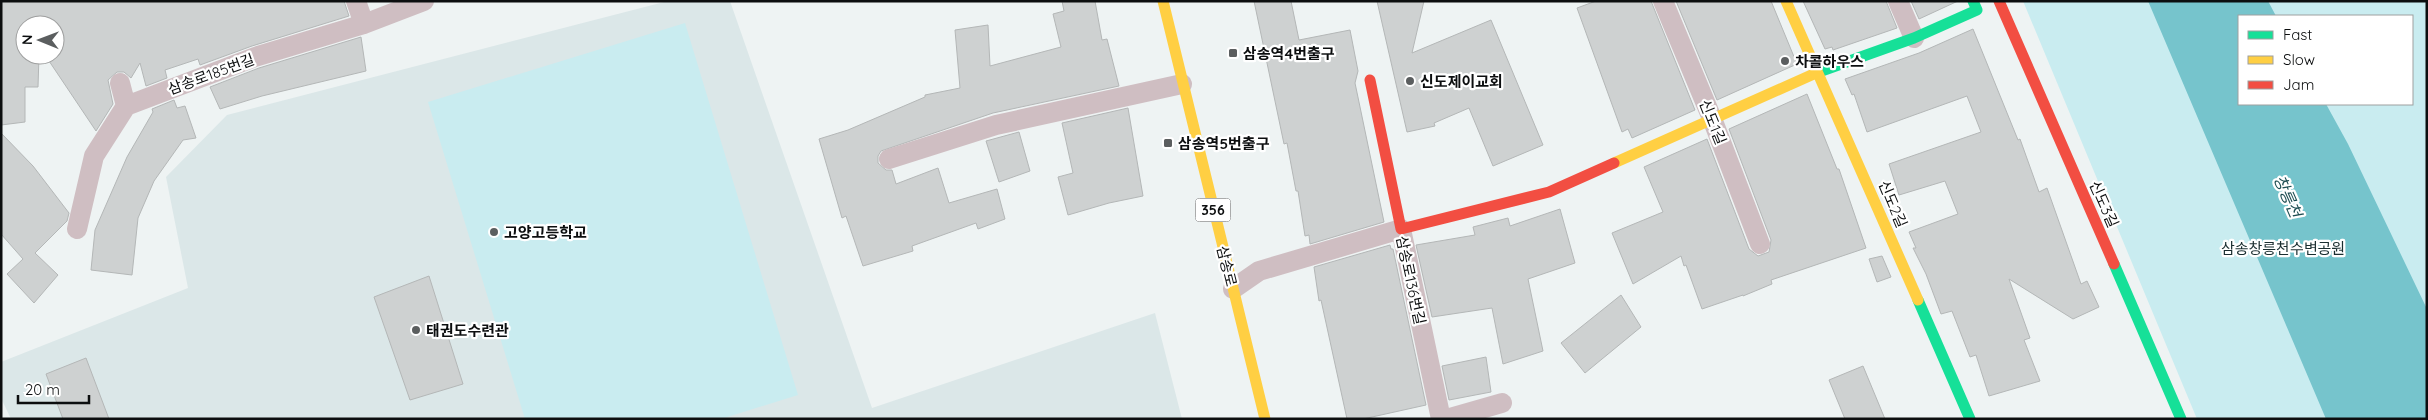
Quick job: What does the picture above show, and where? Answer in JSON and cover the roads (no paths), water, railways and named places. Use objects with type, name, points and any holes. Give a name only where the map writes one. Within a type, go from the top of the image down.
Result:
[{"type":"street","points":[[356,1],[364,24]]},
{"type":"street","name":"삼송로185번길","points":[[126,106],[255,58],[364,24],[424,1]]},
{"type":"street","name":"삼송로","points":[[1163,1],[1265,419]]},
{"type":"street","name":"신도1길","points":[[1663,1],[1713,121],[1760,244]]},
{"type":"street","name":"신도2길","points":[[1786,1],[1819,72],[1970,419]]},
{"type":"street","points":[[1898,1],[1914,38]]},
{"type":"street","name":"신도3길","points":[[1999,1],[2181,419]]},
{"type":"street","points":[[1370,80],[1401,229],[1550,192],[1713,121],[1819,72],[1914,38],[1975,6]]},
{"type":"street","points":[[77,228],[94,156],[126,106],[120,83]]},
{"type":"street","points":[[889,159],[996,125],[1182,84]]},
{"type":"street","name":"삼송로136번길","points":[[1233,289],[1259,271],[1401,229],[1441,419]]},
{"type":"street","points":[[1446,419],[1502,403]]},
{"type":"water","name":"창릉천","points":[[2148,1],[2268,1],[2275,15],[2238,15],[2238,105],[2327,105],[2348,144],[2427,309],[2427,419],[2326,419]]},
{"type":"place","name":"삼송역4번출구","points":[[1233,53]]},
{"type":"place","name":"차콜하우스","points":[[1785,61]]},
{"type":"place","name":"신도제이교회","points":[[1410,81]]},
{"type":"place","name":"삼송역5번출구","points":[[1168,143]]},
{"type":"place","name":"고양고등학교","points":[[494,232]]},
{"type":"place","name":"태권도수련관","points":[[416,330]]},
{"type":"park label","name":"삼송창릉천수변공원","points":[[2283,248]]}]
